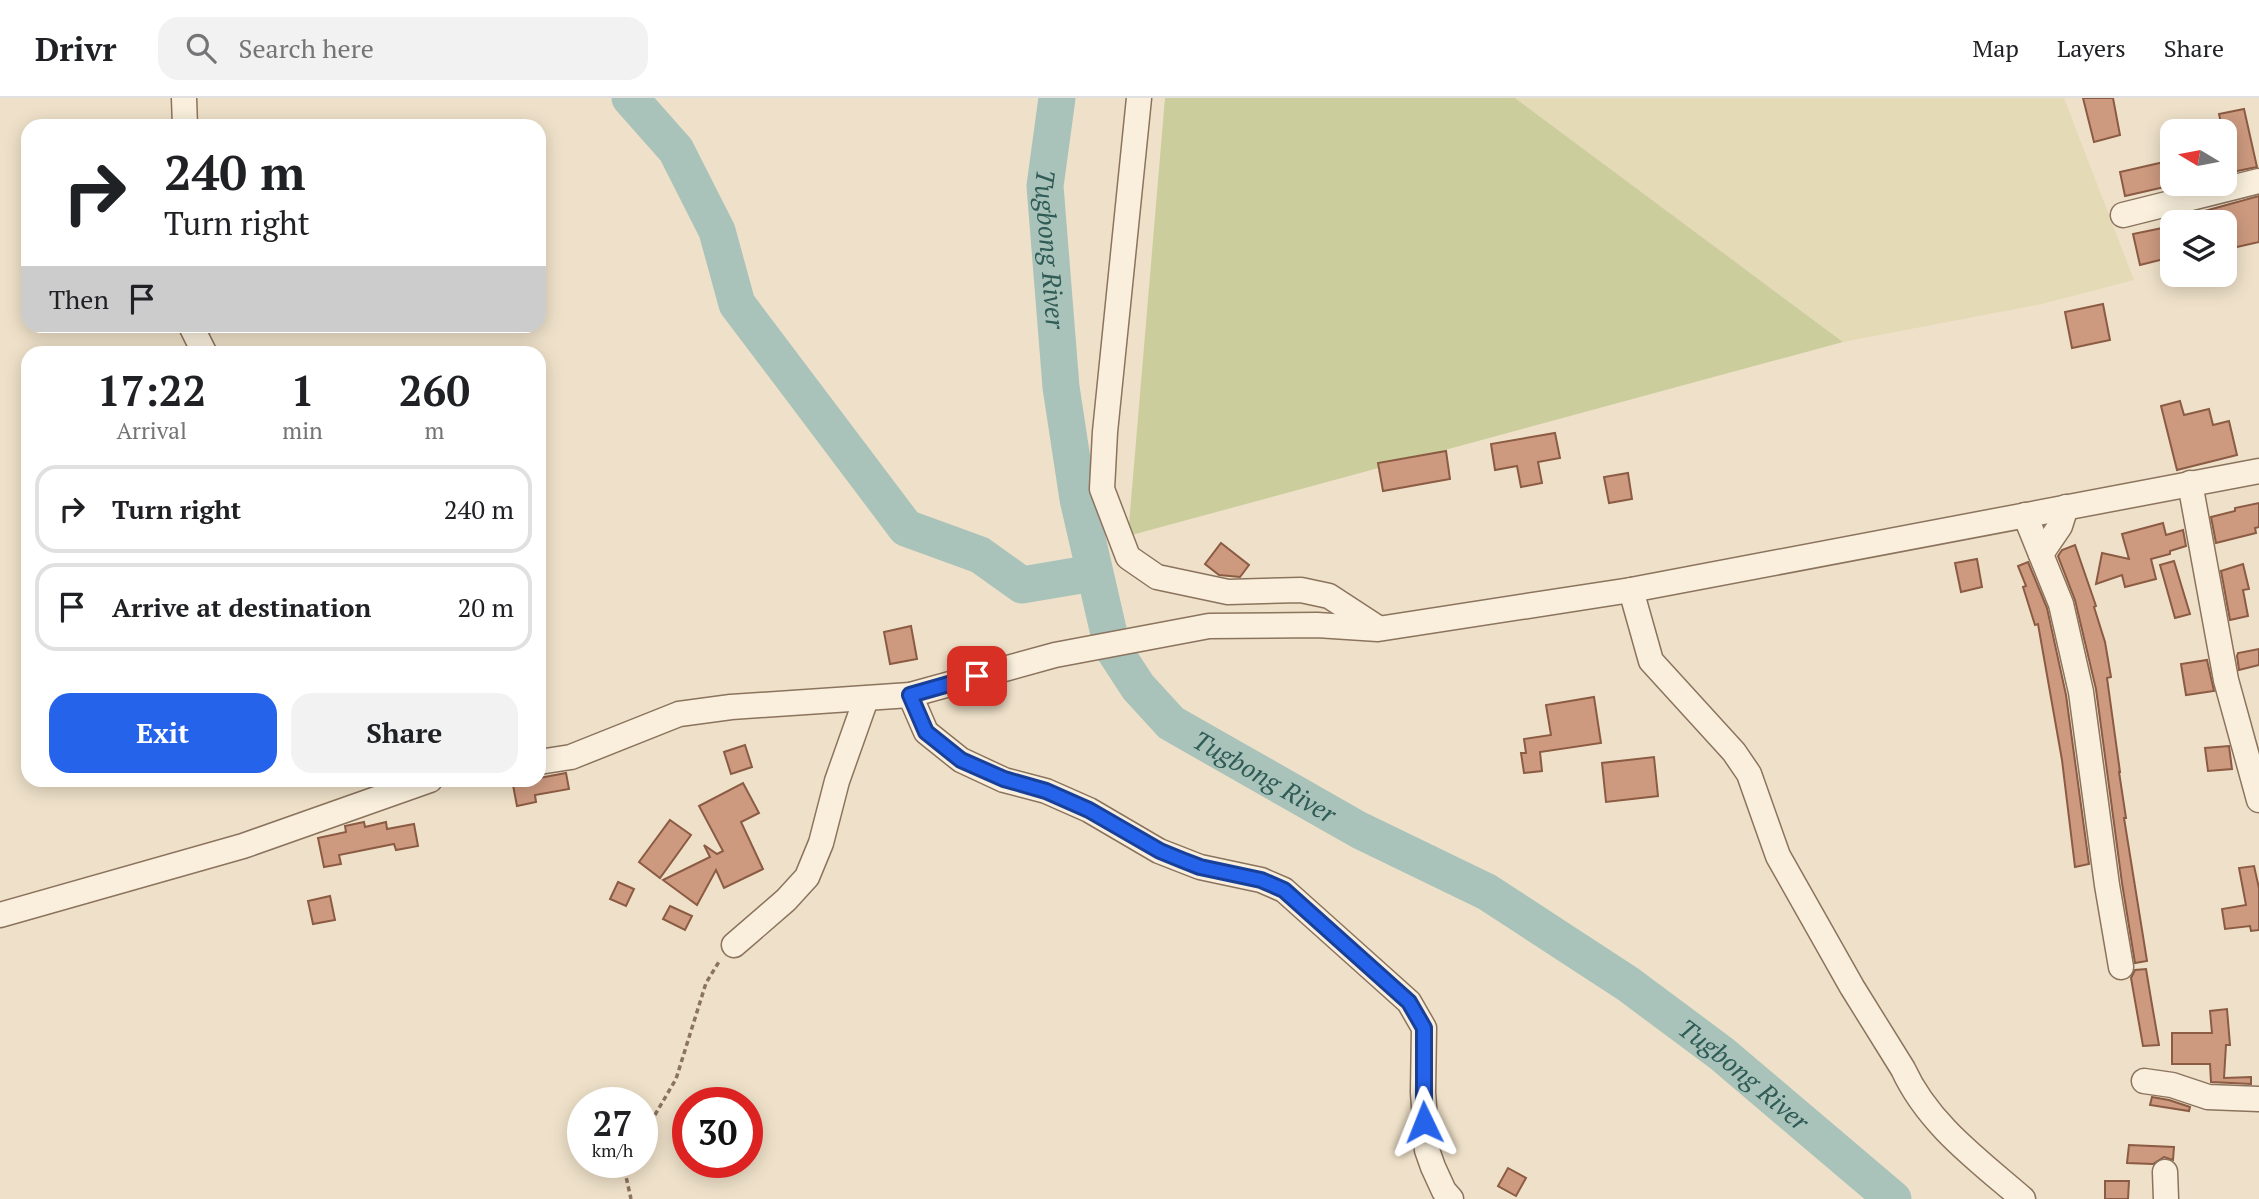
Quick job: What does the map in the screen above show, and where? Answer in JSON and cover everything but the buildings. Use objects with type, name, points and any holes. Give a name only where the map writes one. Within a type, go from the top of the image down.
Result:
[{"type":"street","points":[[184,98],[185,119]]},
{"type":"street","points":[[1139,98],[1105,432],[1102,489],[1128,557],[1157,577],[1228,592],[1301,590],[1329,596],[1378,629]]},
{"type":"street","points":[[2123,215],[2259,181]]},
{"type":"street","points":[[546,761],[571,757],[678,714],[731,707],[910,695],[1055,655],[1209,626],[1317,625],[1378,629],[1631,590],[2259,471]]},
{"type":"street","points":[[2190,483],[2226,680],[2259,800]]},
{"type":"street","points":[[2041,554],[2060,527],[2066,507]]},
{"type":"street","points":[[2025,515],[2061,604],[2081,692],[2107,885],[2122,967]]},
{"type":"street","points":[[1631,590],[1651,661],[1734,752],[1749,774],[1778,856],[1909,1083],[1937,1123],[2022,1199]]},
{"type":"street","points":[[910,695],[926,732],[961,760],[1089,810],[1160,851],[1182,860],[1200,867],[1261,880],[1284,890],[1409,1002],[1424,1028],[1423,1092],[1427,1150],[1444,1191],[1451,1199]]},
{"type":"street","points":[[734,945],[786,900],[807,877],[821,843],[837,780],[866,699]]},
{"type":"street","points":[[0,915],[243,846],[410,787]]},
{"type":"street","points":[[2144,1081],[2172,1085],[2208,1097],[2259,1099]]},
{"type":"street","points":[[2165,1172],[2166,1199]]},
{"type":"path","points":[[658,1110],[676,1079],[706,983],[716,964],[734,945]]},
{"type":"path","points":[[626,1178],[631,1199]]},
{"type":"shaded area","points":[[1515,98],[2064,98],[2134,280],[2042,304],[1843,342]]},
{"type":"green space","points":[[1165,98],[1515,98],[1843,342],[1128,536]]},
{"type":"waterway","points":[[630,98],[676,150],[717,231],[737,304],[906,528],[980,555],[1022,585],[1093,573]]},
{"type":"waterway","name":"Tugbong River","points":[[1057,98],[1045,186],[1061,387],[1078,499],[1112,647],[1138,687],[1171,723],[1359,830],[1487,892],[1628,984],[1722,1054],[1893,1199]]},
{"type":"route","points":[[977,676],[910,695],[926,732],[961,760],[1089,810],[1160,851],[1200,867],[1261,880],[1284,890],[1409,1002],[1424,1028],[1424,1122]]}]
